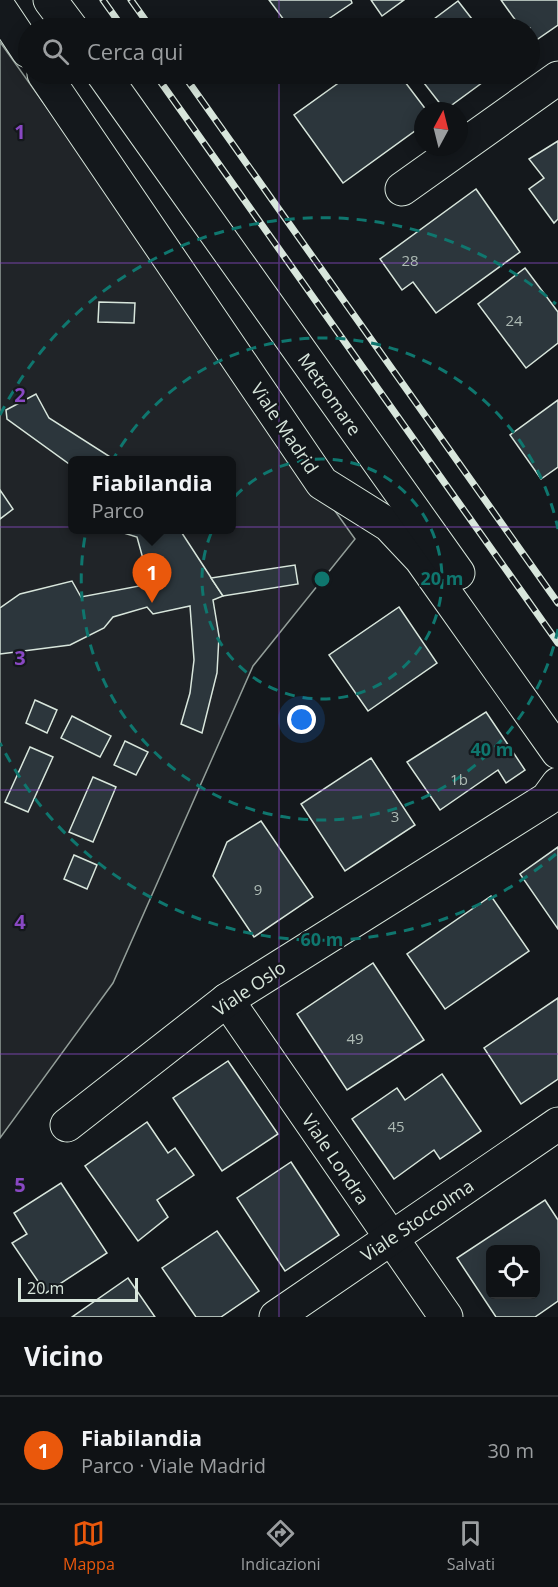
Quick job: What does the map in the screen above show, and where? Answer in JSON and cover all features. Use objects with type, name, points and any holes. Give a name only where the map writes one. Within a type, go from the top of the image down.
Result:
[{"type":"street","points":[[50,0],[64,18]]},
{"type":"street","points":[[0,9],[18,36]]},
{"type":"street","points":[[402,189],[558,78]]},
{"type":"street","name":"Viale Madrid","points":[[51,84],[322,483],[389,525],[421,559],[558,752]]},
{"type":"street","name":"Metromare","points":[[110,84],[558,714]]},
{"type":"street","name":"Viale Oslo","points":[[67,1125],[227,1000],[547,799],[558,784]]},
{"type":"street","name":"Viale Londra","points":[[227,1000],[446,1317]]},
{"type":"street","name":"Viale Stoccolma","points":[[276,1317],[558,1124]]},
{"type":"shaded area","points":[[0,42],[18,67],[18,84],[30,84],[355,539],[253,666],[113,983],[0,1138]]},
{"type":"building","points":[[269,0],[351,0],[352,3],[330,18],[282,18]]},
{"type":"building","points":[[371,0],[404,0],[382,16]]},
{"type":"building","points":[[501,0],[558,0],[558,25],[540,37],[540,18],[514,18]]},
{"type":"building","points":[[458,1],[471,18],[435,18]]},
{"type":"building","points":[[337,84],[407,84],[420,102],[414,102],[414,132],[343,183],[294,115]]},
{"type":"building","points":[[425,84],[480,84],[456,102],[439,102]]},
{"type":"building","points":[[558,141],[558,219],[554,223],[529,189],[544,178],[529,159]]},
{"type":"building","points":[[476,189],[520,252],[436,313],[413,282],[402,290],[380,259]]},
{"type":"building","points":[[525,268],[558,312],[558,343],[526,368],[478,304]]},
{"type":"building","points":[[99,302],[135,303],[134,323],[98,322]]},
{"type":"building","points":[[36,394],[49,418],[109,456],[68,456],[68,463],[7,419],[6,410]]},
{"type":"building","points":[[558,400],[558,467],[541,479],[510,435]]},
{"type":"building","points":[[0,490],[13,509],[0,519]]},
{"type":"building","points":[[127,534],[183,534],[223,596],[213,600],[219,636],[217,673],[202,733],[181,724],[190,693],[194,660],[190,606],[153,614],[147,607],[113,617],[104,628],[70,645],[0,654],[0,608],[20,594],[72,581],[81,597],[150,584],[137,537]]},
{"type":"building","points":[[295,565],[298,584],[223,596],[211,578]]},
{"type":"building","points":[[399,607],[437,663],[368,711],[329,655]]},
{"type":"building","points":[[35,700],[57,710],[47,733],[26,723]]},
{"type":"building","points":[[486,712],[525,770],[506,783],[498,770],[440,810],[407,762]]},
{"type":"building","points":[[72,716],[111,736],[100,757],[61,738]]},
{"type":"building","points":[[125,741],[148,752],[136,775],[114,765]]},
{"type":"building","points":[[30,747],[53,757],[28,812],[5,802]]},
{"type":"building","points":[[371,758],[415,825],[345,871],[301,804]]},
{"type":"building","points":[[93,777],[116,787],[93,842],[69,832]]},
{"type":"building","points":[[261,821],[313,897],[254,937],[213,876],[227,842]]},
{"type":"building","points":[[558,847],[558,929],[520,874]]},
{"type":"building","points":[[74,855],[97,865],[87,889],[64,879]]},
{"type":"building","points":[[491,896],[529,951],[445,1009],[407,954]]},
{"type":"building","points":[[373,963],[424,1040],[347,1090],[297,1014]]},
{"type":"building","points":[[558,998],[558,1079],[521,1104],[484,1048]]},
{"type":"building","points":[[228,1061],[278,1134],[222,1171],[173,1098]]},
{"type":"building","points":[[442,1074],[481,1131],[440,1159],[434,1150],[394,1179],[352,1119],[397,1088],[405,1100]]},
{"type":"building","points":[[147,1122],[168,1153],[175,1148],[194,1175],[157,1200],[168,1217],[138,1241],[85,1166]]},
{"type":"building","points":[[291,1162],[339,1235],[285,1271],[237,1198]]},
{"type":"building","points":[[61,1183],[107,1253],[46,1293],[12,1243],[27,1234],[14,1213]]},
{"type":"building","points":[[545,1200],[558,1220],[558,1301],[535,1317],[496,1317],[457,1258]]},
{"type":"building","points":[[217,1231],[259,1291],[221,1317],[196,1317],[162,1268]]},
{"type":"building","points":[[128,1278],[155,1317],[72,1317]]},
{"type":"railway","points":[[103,0],[116,18]]},
{"type":"railway","points":[[131,0],[144,18]]},
{"type":"railway","points":[[162,84],[558,643]]},
{"type":"railway","points":[[190,84],[558,603]]},
{"type":"place","name":"Fiabilandia","points":[[152,603]]}]
